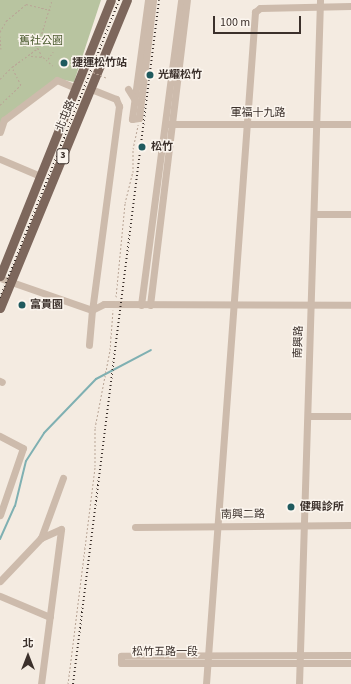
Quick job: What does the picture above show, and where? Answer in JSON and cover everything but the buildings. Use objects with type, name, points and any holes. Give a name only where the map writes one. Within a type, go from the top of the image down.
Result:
[{"type":"main road","name":"北屯路","points":[[0,277],[111,0]]},
{"type":"main road","name":"北屯路","points":[[0,308],[127,0]]},
{"type":"street","points":[[148,0],[136,100],[132,119],[139,118],[152,0]]},
{"type":"street","points":[[150,305],[181,0]]},
{"type":"street","points":[[141,305],[188,0]]},
{"type":"street","points":[[206,684],[255,12],[260,8],[320,3],[351,6]]},
{"type":"street","name":"南興路","points":[[299,684],[306,525],[320,3]]},
{"type":"street","points":[[0,132],[4,120],[57,80],[76,88]]},
{"type":"street","points":[[89,345],[92,310],[119,106],[116,99],[91,88]]},
{"type":"street","points":[[128,89],[136,100]]},
{"type":"street","name":"軍福十九路","points":[[168,124],[351,124]]},
{"type":"street","points":[[0,159],[40,176]]},
{"type":"street","points":[[314,214],[351,214]]},
{"type":"street","points":[[0,277],[11,282],[22,282],[92,310],[104,304],[351,305]]},
{"type":"street","points":[[308,416],[351,416]]},
{"type":"street","points":[[0,436],[23,448],[0,515]]},
{"type":"street","points":[[41,538],[63,478]]},
{"type":"street","name":"南興二路","points":[[135,527],[351,525]]},
{"type":"street","points":[[0,581],[41,538],[61,529],[41,684]]},
{"type":"street","points":[[0,596],[50,617]]},
{"type":"street","name":"松竹五路一段","points":[[207,660],[121,656],[121,664],[207,660],[300,659],[351,655]]},
{"type":"street","name":"松竹五路一段","points":[[300,659],[351,663]]},
{"type":"path","points":[[0,79],[12,67],[30,56],[38,47],[51,10],[52,0]]},
{"type":"path","points":[[0,32],[6,21],[26,4],[51,10]]},
{"type":"path","points":[[0,36],[1,49]]},
{"type":"path","points":[[38,47],[42,57]]},
{"type":"path","points":[[48,60],[53,52]]},
{"type":"path","points":[[30,56],[42,57],[48,60],[53,66]]},
{"type":"path","points":[[0,105],[20,85],[12,67]]},
{"type":"path","points":[[93,72],[107,78]]},
{"type":"path","points":[[68,684],[95,466],[98,406],[106,372],[139,118]]},
{"type":"green space","name":"舊社公園","points":[[0,0],[101,0],[74,82],[59,79],[4,120],[0,129]]},
{"type":"waterway","points":[[0,539],[15,506],[26,461],[44,433],[96,379],[151,350]]},
{"type":"railway","points":[[0,298],[119,0]]},
{"type":"railway","points":[[73,684],[159,0]]},
{"type":"place","name":"捷運松竹站","points":[[64,63]]},
{"type":"place","name":"光耀松竹","points":[[150,75]]},
{"type":"place","name":"松竹","points":[[142,147]]},
{"type":"place","name":"富貴園","points":[[22,305]]},
{"type":"place","name":"健興診所","points":[[291,507]]}]
